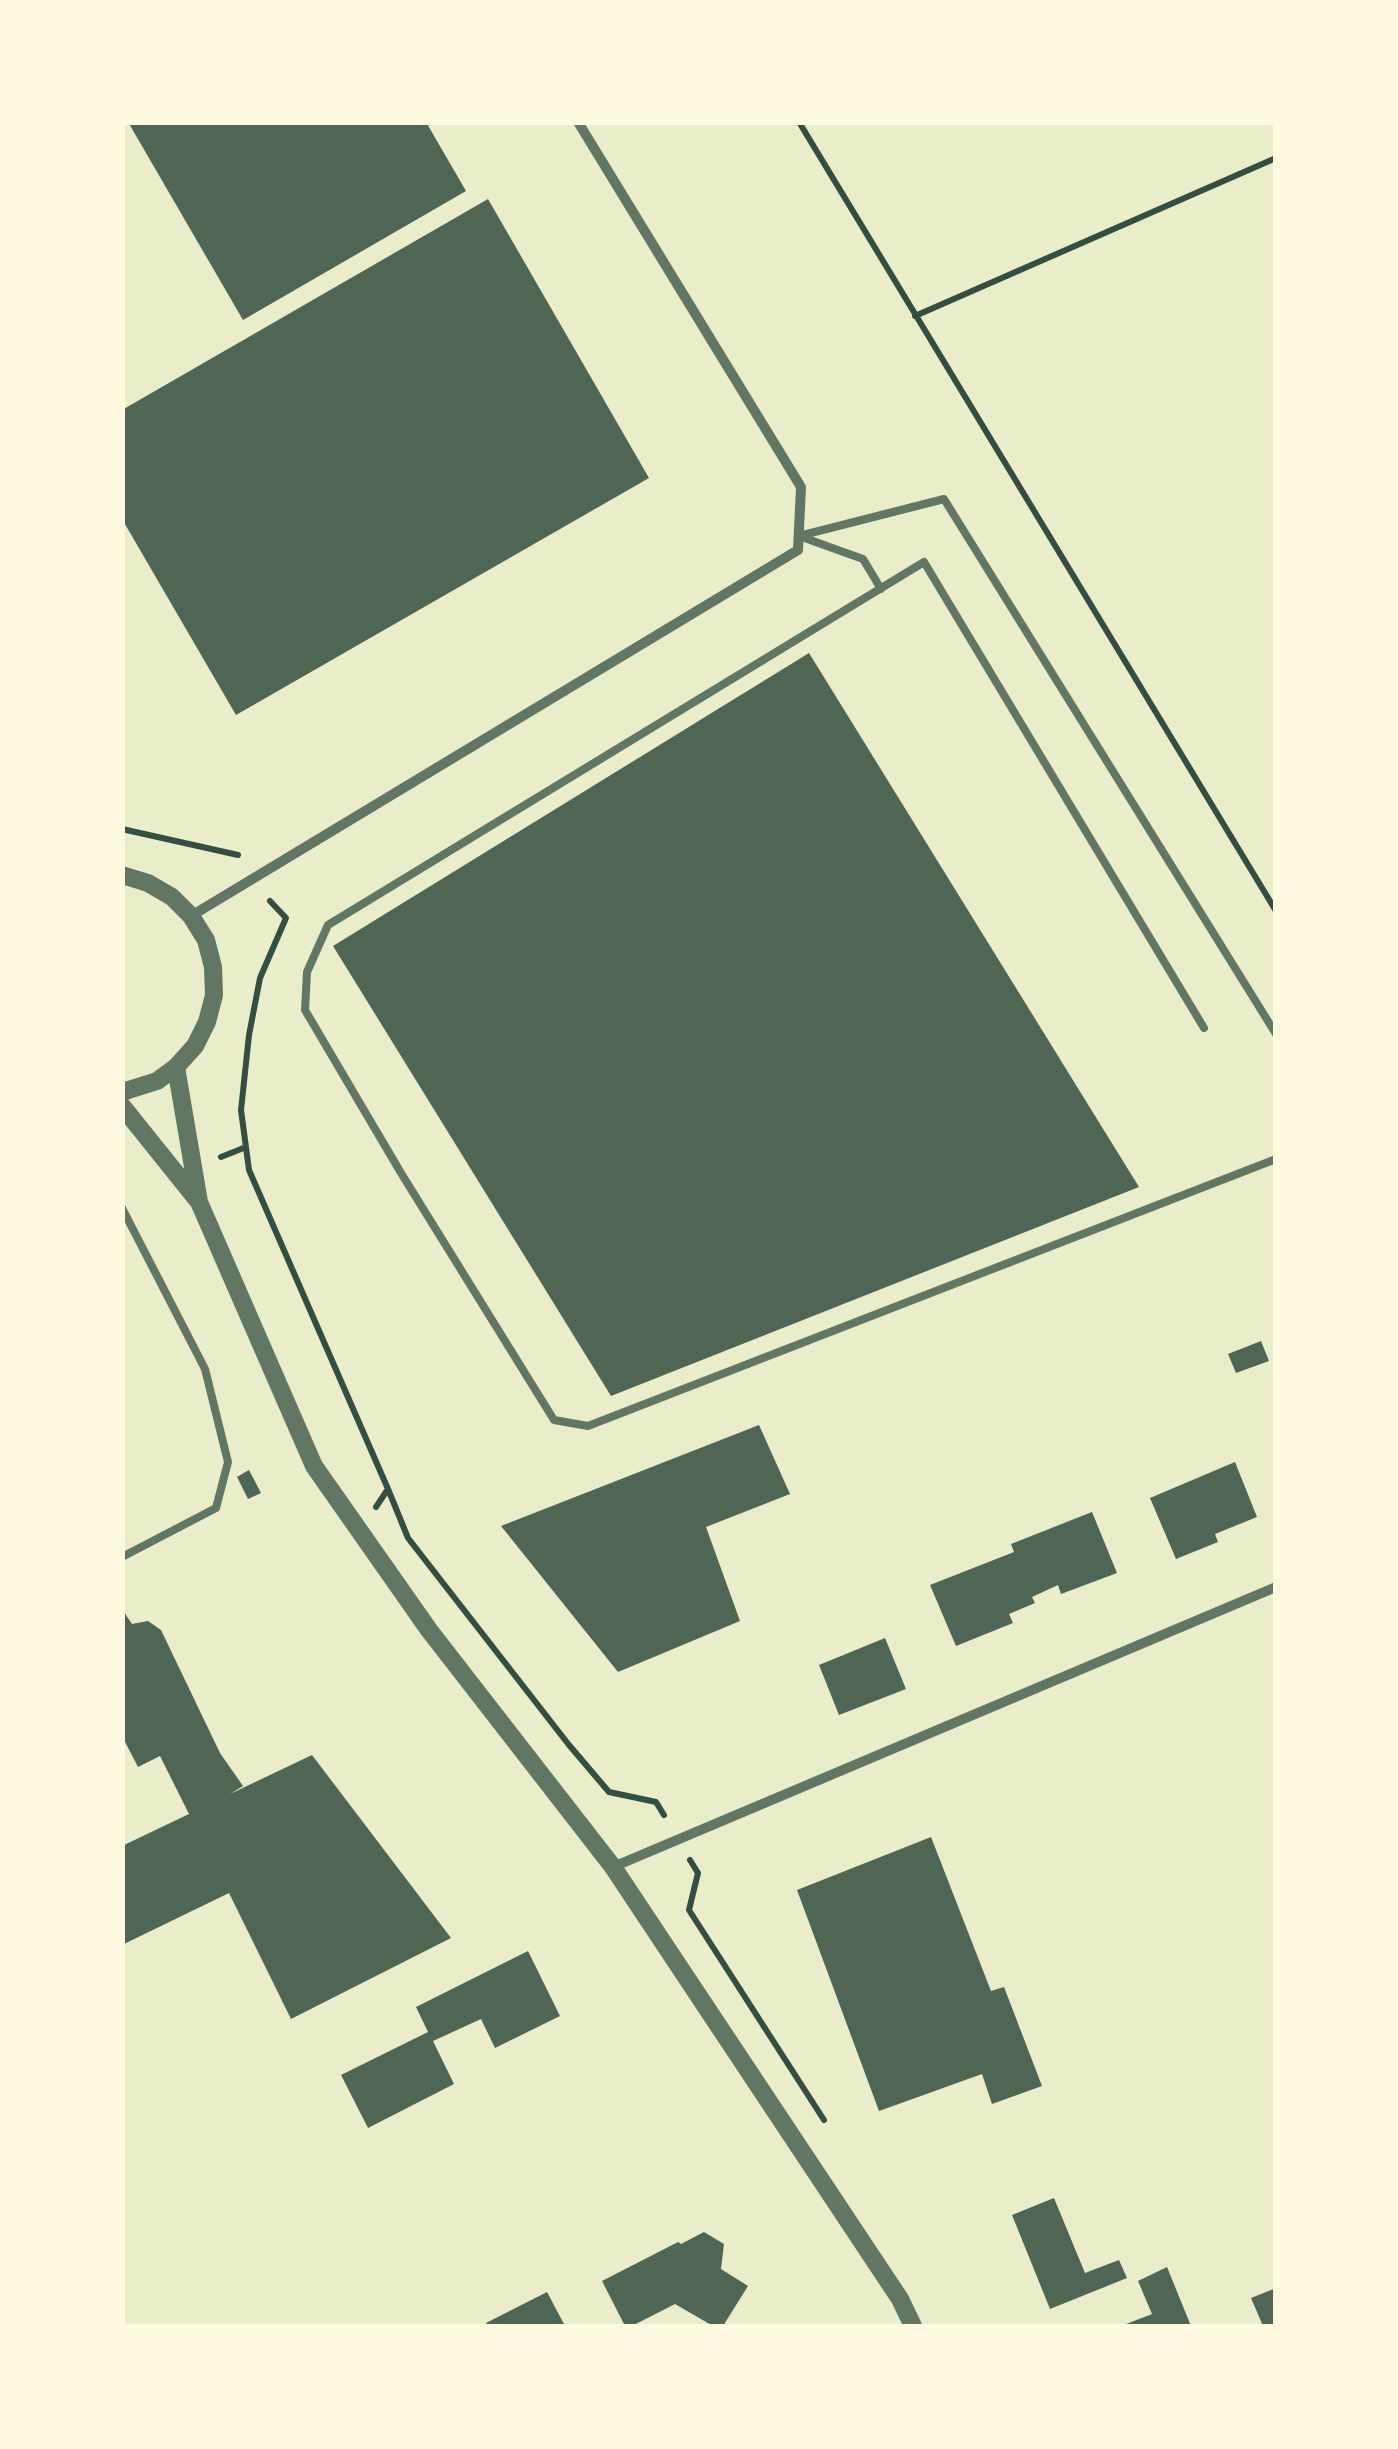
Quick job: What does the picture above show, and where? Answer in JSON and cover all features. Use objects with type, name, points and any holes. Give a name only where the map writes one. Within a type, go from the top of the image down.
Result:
[{"type":"street","points":[[191,916],[798,550],[801,487],[578,122]]},
{"type":"street","points":[[122,876],[148,883],[172,897],[191,916],[206,940],[213,967],[214,995],[195,1046],[176,1067],[158,1081],[122,1092]]},
{"type":"street","points":[[176,1067],[199,1202],[314,1466],[429,1630],[612,1867],[880,2268],[912,2326]]},
{"type":"street","points":[[122,1106],[199,1202]]},
{"type":"street","points":[[612,1867],[1276,1587]]},
{"type":"lane","points":[[799,536],[944,499],[1276,1034]]},
{"type":"lane","points":[[799,536],[864,560],[881,589]]},
{"type":"lane","points":[[1204,1028],[924,562],[328,924],[307,972],[304,1010],[554,1420],[588,1426],[1276,1159]]},
{"type":"lane","points":[[122,1208],[205,1369],[228,1462],[216,1508],[122,1557]]},
{"type":"path","points":[[798,122],[1276,911]]},
{"type":"path","points":[[915,316],[1276,158]]},
{"type":"path","points":[[122,829],[242,856]]},
{"type":"path","points":[[286,918],[260,978],[249,1035],[242,1110],[249,1170],[408,1538],[610,1792],[656,1802]]},
{"type":"path","points":[[215,1159],[246,1147]]},
{"type":"path","points":[[359,1532],[388,1489]]},
{"type":"path","points":[[698,1873],[688,1910],[826,2124]]},
{"type":"building","points":[[128,122],[426,122],[466,191],[243,320]]},
{"type":"building","points":[[488,199],[649,478],[236,715],[122,519],[122,410]]},
{"type":"building","points":[[809,653],[1139,1187],[611,1396],[333,946]]},
{"type":"building","points":[[1261,1341],[1269,1361],[1236,1373],[1228,1354]]},
{"type":"building","points":[[759,1425],[790,1494],[706,1527],[740,1621],[618,1672],[501,1526]]},
{"type":"building","points":[[1235,1462],[1257,1517],[1215,1534],[1218,1542],[1176,1559],[1150,1498]]},
{"type":"building","points":[[249,1470],[261,1493],[248,1499],[237,1477]]},
{"type":"building","points":[[1092,1512],[1117,1573],[1061,1594],[1058,1585],[1032,1597],[1035,1603],[1009,1614],[1013,1623],[956,1646],[930,1585],[1014,1552],[1011,1544]]},
{"type":"building","points":[[122,1609],[132,1624],[148,1621],[161,1630],[220,1753],[243,1786],[230,1794],[312,1755],[451,1938],[291,2019],[229,1893],[124,1944],[122,1846],[189,1814],[160,1756],[138,1767],[122,1736]]},
{"type":"building","points":[[885,1638],[906,1689],[839,1715],[819,1665]]},
{"type":"building","points":[[931,1837],[991,1991],[1004,1987],[1042,2086],[992,2104],[982,2074],[879,2111],[797,1890]]},
{"type":"building","points":[[528,1951],[560,2016],[495,2048],[481,2019],[433,2041],[454,2084],[368,2128],[341,2075],[428,2032],[416,2007]]},
{"type":"building","points":[[1054,2198],[1085,2273],[1119,2260],[1127,2278],[1050,2309],[1012,2215]]},
{"type":"building","points":[[704,2232],[724,2244],[721,2269],[748,2286],[723,2326],[713,2326],[675,2304],[625,2326],[602,2281]]},
{"type":"building","points":[[1167,2267],[1191,2326],[1121,2326],[1152,2314],[1138,2281]]},
{"type":"building","points":[[1276,2288],[1276,2326],[1263,2326],[1251,2298]]},
{"type":"building","points":[[547,2292],[565,2326],[486,2323]]}]
